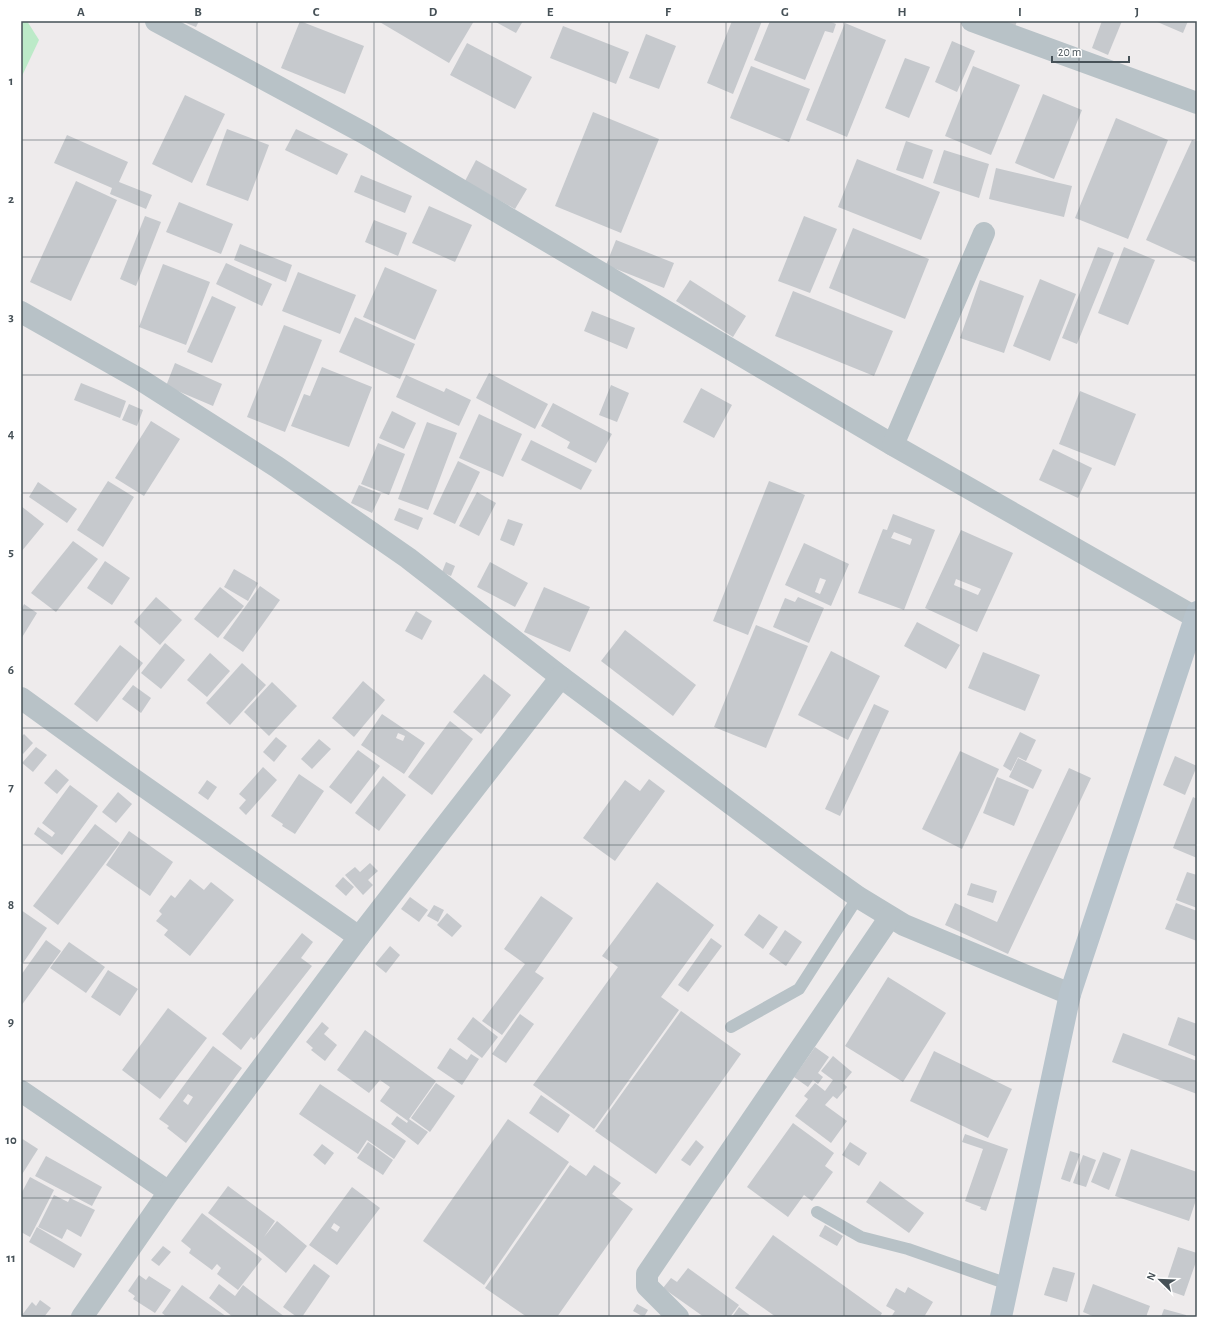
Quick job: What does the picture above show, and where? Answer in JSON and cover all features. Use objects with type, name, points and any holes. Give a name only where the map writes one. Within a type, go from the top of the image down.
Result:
[{"type":"street","points":[[156,21],[364,133],[893,445],[1196,614],[1070,994],[1002,1317]]},
{"type":"street","points":[[972,21],[1197,103]]},
{"type":"street","points":[[893,445],[984,233]]},
{"type":"street","points":[[21,312],[141,380],[277,467],[408,558],[561,677],[858,897],[904,926],[1070,994]]},
{"type":"street","points":[[82,1317],[168,1192],[359,937],[561,677]]},
{"type":"street","points":[[21,698],[359,937]]},
{"type":"street","points":[[678,1317],[647,1286],[647,1274],[890,917]]},
{"type":"street","points":[[21,1091],[168,1192]]},
{"type":"lane","points":[[731,1027],[799,989],[858,897]]},
{"type":"lane","points":[[817,1212],[861,1237],[908,1249],[1008,1284]]},
{"type":"green space","points":[[21,21],[27,21],[39,40],[21,78]]},
{"type":"building","points":[[181,21],[199,21],[196,27]]},
{"type":"building","points":[[300,21],[364,46],[345,94],[281,68]]},
{"type":"building","points":[[378,21],[474,21],[449,63]]},
{"type":"building","points":[[494,21],[523,21],[516,33]]},
{"type":"building","points":[[732,21],[762,21],[733,94],[707,83]]},
{"type":"building","points":[[770,21],[829,21],[836,24],[833,33],[825,31],[805,80],[754,60]]},
{"type":"building","points":[[1000,21],[1017,21],[1015,27]]},
{"type":"building","points":[[1102,21],[1122,21],[1108,55],[1092,48]]},
{"type":"building","points":[[1155,21],[1188,21],[1183,33]]},
{"type":"building","points":[[845,23],[886,40],[847,137],[806,120]]},
{"type":"building","points":[[563,26],[629,52],[616,84],[550,58]]},
{"type":"building","points":[[646,34],[676,46],[659,89],[629,78]]},
{"type":"building","points":[[952,41],[975,51],[957,92],[935,82]]},
{"type":"building","points":[[467,43],[532,77],[515,109],[450,75]]},
{"type":"building","points":[[905,58],[930,67],[909,118],[885,108]]},
{"type":"building","points":[[751,66],[810,89],[789,142],[730,118]]},
{"type":"building","points":[[973,66],[1020,85],[991,155],[945,136]]},
{"type":"building","points":[[1043,94],[1082,110],[1054,179],[1015,163]]},
{"type":"building","points":[[185,95],[225,114],[192,183],[152,164]]},
{"type":"building","points":[[593,112],[659,139],[621,233],[555,206]]},
{"type":"building","points":[[1116,118],[1168,140],[1128,239],[1075,218]]},
{"type":"building","points":[[227,129],[269,145],[248,201],[206,185]]},
{"type":"building","points":[[296,129],[348,154],[337,175],[285,150]]},
{"type":"building","points":[[67,135],[128,162],[119,182],[152,195],[146,209],[110,194],[112,188],[54,163]]},
{"type":"building","points":[[1192,140],[1197,142],[1197,263],[1146,240]]},
{"type":"building","points":[[906,141],[933,150],[923,179],[896,170]]},
{"type":"building","points":[[944,150],[989,164],[979,198],[933,183]]},
{"type":"building","points":[[857,159],[940,192],[921,240],[838,207]]},
{"type":"building","points":[[476,160],[527,189],[515,209],[465,181]]},
{"type":"building","points":[[996,168],[1072,186],[1064,217],[989,199]]},
{"type":"building","points":[[361,175],[412,196],[405,213],[354,192]]},
{"type":"building","points":[[76,181],[117,200],[71,301],[30,282]]},
{"type":"building","points":[[179,202],[233,224],[221,254],[166,232]]},
{"type":"building","points":[[429,206],[472,225],[455,262],[412,243]]},
{"type":"building","points":[[145,216],[161,222],[136,286],[120,279]]},
{"type":"building","points":[[804,216],[837,229],[810,293],[778,281]]},
{"type":"building","points":[[374,220],[407,233],[398,256],[365,242]]},
{"type":"building","points":[[853,228],[929,259],[905,319],[829,288]]},
{"type":"building","points":[[616,240],[674,263],[664,288],[606,265]]},
{"type":"building","points":[[240,244],[292,265],[286,282],[234,260]]},
{"type":"building","points":[[1098,247],[1114,253],[1077,344],[1062,338]]},
{"type":"building","points":[[1124,247],[1155,260],[1128,325],[1098,313]]},
{"type":"building","points":[[226,263],[272,284],[262,306],[216,284]]},
{"type":"building","points":[[163,264],[210,282],[186,345],[139,327]]},
{"type":"building","points":[[385,267],[437,290],[415,340],[363,317]]},
{"type":"building","points":[[298,272],[356,295],[340,334],[282,311]]},
{"type":"building","points":[[1040,279],[1076,294],[1050,361],[1013,346]]},
{"type":"building","points":[[690,280],[746,316],[733,337],[676,301]]},
{"type":"building","points":[[980,280],[1024,296],[1004,353],[960,338]]},
{"type":"building","points":[[793,291],[893,331],[874,376],[775,336]]},
{"type":"building","points":[[212,296],[236,307],[212,363],[187,352]]},
{"type":"building","points":[[592,311],[635,328],[627,349],[584,331]]},
{"type":"building","points":[[355,317],[415,344],[400,379],[339,352]]},
{"type":"building","points":[[284,325],[322,340],[285,432],[247,417]]},
{"type":"building","points":[[175,363],[222,384],[213,406],[166,386]]},
{"type":"building","points":[[322,367],[372,387],[349,447],[291,426],[304,394],[310,396]]},
{"type":"building","points":[[489,373],[548,404],[535,429],[476,398]]},
{"type":"building","points":[[406,375],[444,392],[446,388],[471,400],[459,426],[396,397]]},
{"type":"building","points":[[81,383],[126,401],[120,418],[74,400]]},
{"type":"building","points":[[611,385],[629,393],[617,422],[599,415]]},
{"type":"building","points":[[701,388],[732,405],[714,438],[683,422]]},
{"type":"building","points":[[1080,391],[1136,414],[1115,466],[1059,444]]},
{"type":"building","points":[[553,403],[612,434],[596,463],[567,448],[570,442],[541,426]]},
{"type":"building","points":[[129,404],[143,410],[137,426],[122,420]]},
{"type":"building","points":[[392,411],[416,423],[404,449],[379,438]]},
{"type":"building","points":[[479,414],[522,434],[503,477],[459,458]]},
{"type":"building","points":[[151,421],[180,439],[144,496],[115,478]]},
{"type":"building","points":[[427,422],[457,433],[428,510],[398,499]]},
{"type":"building","points":[[531,440],[592,470],[581,490],[521,460]]},
{"type":"building","points":[[378,443],[405,454],[389,495],[361,484]]},
{"type":"building","points":[[1053,449],[1092,468],[1078,498],[1039,480]]},
{"type":"building","points":[[458,461],[480,472],[455,524],[433,514]]},
{"type":"building","points":[[108,481],[134,497],[103,547],[77,530]]},
{"type":"building","points":[[769,481],[805,495],[748,635],[713,621]]},
{"type":"building","points":[[38,482],[77,509],[67,523],[29,497]]},
{"type":"building","points":[[359,485],[381,494],[372,513],[351,503]]},
{"type":"building","points":[[477,492],[496,503],[479,536],[459,526]]},
{"type":"building","points":[[21,506],[44,524],[21,552]]},
{"type":"building","points":[[399,508],[423,518],[418,530],[394,520]]},
{"type":"building","points":[[893,514],[935,530],[904,610],[858,593],[883,529],[887,530]],"holes":[[[894,532],[912,539],[910,545],[891,538]]]},
{"type":"building","points":[[508,519],[523,524],[514,546],[500,540]]},
{"type":"building","points":[[961,530],[1013,553],[977,632],[925,608]],"holes":[[[956,579],[981,589],[978,595],[954,585]]]},
{"type":"building","points":[[73,541],[98,559],[56,612],[31,593]]},
{"type":"building","points":[[804,543],[849,564],[831,606],[785,585]],"holes":[[[820,578],[826,580],[820,594],[815,592]]]},
{"type":"building","points":[[105,561],[130,578],[112,605],[87,588]]},
{"type":"building","points":[[446,562],[455,566],[451,576],[442,572]]},
{"type":"building","points":[[490,562],[528,583],[515,607],[477,587]]},
{"type":"building","points":[[234,569],[258,583],[248,601],[224,587]]},
{"type":"building","points":[[260,586],[280,600],[243,652],[223,638]]},
{"type":"building","points":[[220,587],[244,606],[218,638],[194,619]]},
{"type":"building","points":[[544,587],[590,607],[570,652],[524,632]]},
{"type":"building","points":[[156,597],[182,620],[160,645],[134,622]]},
{"type":"building","points":[[798,597],[824,608],[809,643],[773,627],[785,598],[795,602]]},
{"type":"building","points":[[24,604],[37,613],[21,639],[21,610]]},
{"type":"building","points":[[416,611],[432,621],[422,640],[405,631]]},
{"type":"building","points":[[917,622],[960,645],[946,669],[904,646]]},
{"type":"building","points":[[756,625],[808,646],[766,748],[714,727]]},
{"type":"building","points":[[625,630],[696,685],[673,716],[601,661]]},
{"type":"building","points":[[165,643],[185,660],[161,689],[141,673]]},
{"type":"building","points":[[120,645],[143,663],[97,722],[74,704]]},
{"type":"building","points":[[831,651],[880,676],[848,740],[798,715]]},
{"type":"building","points":[[983,652],[1040,675],[1025,711],[968,688]]},
{"type":"building","points":[[210,653],[230,671],[207,697],[187,680]]},
{"type":"building","points":[[242,663],[266,685],[230,725],[206,703]]},
{"type":"building","points":[[484,674],[511,695],[481,734],[453,712]]},
{"type":"building","points":[[363,681],[385,700],[354,737],[332,718]]},
{"type":"building","points":[[272,682],[297,706],[269,736],[244,712]]},
{"type":"building","points":[[133,685],[151,698],[141,713],[122,699]]},
{"type":"building","points":[[874,704],[889,711],[840,816],[825,809]]},
{"type":"building","points":[[382,714],[425,743],[404,774],[361,745]],"holes":[[[398,733],[405,736],[403,741],[396,738]]]},
{"type":"building","points":[[450,721],[473,739],[432,795],[408,777]]},
{"type":"building","points":[[1020,732],[1036,740],[1026,761],[1018,757],[1011,771],[1003,766]]},
{"type":"building","points":[[24,734],[33,743],[23,754],[21,752],[21,737]]},
{"type":"building","points":[[276,737],[287,746],[274,762],[263,752]]},
{"type":"building","points":[[319,739],[331,749],[312,769],[301,759]]},
{"type":"building","points":[[36,747],[47,755],[33,772],[22,763]]},
{"type":"building","points":[[358,750],[380,766],[351,804],[329,787]]},
{"type":"building","points":[[960,751],[999,769],[962,849],[922,829]]},
{"type":"building","points":[[1175,756],[1197,766],[1185,795],[1163,785]]},
{"type":"building","points":[[1018,758],[1042,770],[1033,789],[1009,777]]},
{"type":"building","points":[[263,767],[277,780],[246,815],[239,808],[246,800],[239,794]]},
{"type":"building","points":[[1069,768],[1091,778],[1008,954],[945,925],[955,903],[997,922]]},
{"type":"building","points":[[56,769],[69,780],[57,794],[44,783]]},
{"type":"building","points":[[299,774],[324,791],[295,834],[282,826],[283,824],[271,816]]},
{"type":"building","points":[[383,776],[406,795],[379,831],[355,813]]},
{"type":"building","points":[[997,777],[1029,790],[1014,826],[983,813]]},
{"type":"building","points":[[649,779],[665,791],[615,861],[583,838],[625,780],[640,791]]},
{"type":"building","points":[[207,780],[217,787],[208,800],[198,793]]},
{"type":"building","points":[[70,785],[98,806],[62,855],[34,834],[38,827],[52,837],[55,833],[42,823]]},
{"type":"building","points":[[118,792],[132,804],[116,823],[102,812]]},
{"type":"building","points":[[1193,797],[1197,799],[1197,858],[1173,848]]},
{"type":"building","points":[[95,824],[120,843],[58,925],[33,906]]},
{"type":"building","points":[[129,831],[173,862],[150,896],[106,865]]},
{"type":"building","points":[[370,863],[378,871],[368,880],[373,885],[363,895],[345,875],[355,867],[360,872]]},
{"type":"building","points":[[1187,872],[1197,875],[1197,908],[1176,900]]},
{"type":"building","points":[[343,877],[354,887],[346,896],[335,886]]},
{"type":"building","points":[[190,879],[204,890],[211,882],[234,900],[190,956],[164,935],[168,930],[156,921],[162,914],[159,911],[171,895],[175,898]]},
{"type":"building","points":[[657,882],[714,925],[661,997],[679,1010],[594,1129],[533,1085],[618,967],[602,956]]},
{"type":"building","points":[[971,883],[997,891],[993,903],[967,895]]},
{"type":"building","points":[[541,896],[573,918],[535,972],[544,978],[502,1035],[482,1021],[525,964],[504,949]]},
{"type":"building","points":[[410,897],[428,910],[419,922],[401,909]]},
{"type":"building","points":[[1176,903],[1197,911],[1197,941],[1165,929]]},
{"type":"building","points":[[434,905],[444,910],[438,922],[427,916]]},
{"type":"building","points":[[21,910],[47,928],[23,963],[21,962]]},
{"type":"building","points":[[447,913],[462,926],[452,937],[437,925]]},
{"type":"building","points":[[759,914],[778,927],[763,949],[744,935]]},
{"type":"building","points":[[785,930],[802,942],[786,966],[769,954]]},
{"type":"building","points":[[302,933],[313,942],[301,958],[312,966],[254,1040],[251,1037],[241,1050],[222,1034]]},
{"type":"building","points":[[711,938],[722,946],[688,992],[678,985]]},
{"type":"building","points":[[46,940],[61,951],[21,1006],[21,975]]},
{"type":"building","points":[[69,942],[105,967],[86,993],[50,968]]},
{"type":"building","points":[[390,946],[400,955],[386,973],[375,964]]},
{"type":"building","points":[[108,970],[138,989],[120,1016],[91,997]]},
{"type":"building","points":[[888,977],[946,1013],[903,1082],[845,1046]]},
{"type":"building","points":[[168,1008],[207,1038],[160,1099],[122,1070]]},
{"type":"building","points":[[681,1011],[741,1054],[656,1174],[595,1131]]},
{"type":"building","points":[[520,1014],[534,1024],[506,1063],[492,1054]]},
{"type":"building","points":[[473,1017],[498,1037],[482,1058],[457,1039]]},
{"type":"building","points":[[1178,1017],[1197,1024],[1197,1057],[1168,1045]]},
{"type":"building","points":[[322,1022],[329,1028],[324,1034],[337,1045],[325,1061],[311,1050],[313,1048],[306,1042]]},
{"type":"building","points":[[365,1030],[436,1081],[409,1119],[428,1132],[418,1145],[391,1124],[397,1116],[407,1123],[408,1121],[380,1101],[390,1087],[380,1080],[369,1093],[337,1070]]},
{"type":"building","points":[[1123,1033],[1197,1061],[1197,1094],[1112,1062]]},
{"type":"building","points":[[213,1046],[242,1068],[186,1143],[167,1128],[169,1126],[159,1119]],"holes":[[[188,1094],[193,1097],[188,1105],[183,1101]]]},
{"type":"building","points":[[815,1047],[829,1057],[818,1073],[823,1077],[818,1084],[813,1080],[808,1087],[794,1077]]},
{"type":"building","points":[[450,1048],[467,1060],[471,1054],[479,1059],[462,1085],[437,1068]]},
{"type":"building","points":[[934,1051],[1012,1089],[988,1138],[910,1101]]},
{"type":"building","points":[[833,1056],[852,1072],[843,1083],[847,1087],[837,1099],[833,1096],[825,1105],[847,1121],[831,1143],[795,1116],[808,1099],[804,1096],[815,1083],[825,1091],[833,1080],[821,1071]]},
{"type":"building","points":[[436,1083],[455,1096],[430,1132],[411,1118]]},
{"type":"building","points":[[320,1084],[406,1141],[394,1159],[367,1140],[358,1154],[299,1114]]},
{"type":"building","points":[[541,1095],[570,1115],[558,1133],[529,1113]]},
{"type":"building","points":[[508,1119],[569,1162],[484,1285],[423,1241]]},
{"type":"building","points":[[793,1123],[834,1153],[825,1166],[833,1172],[812,1201],[804,1195],[788,1217],[747,1187]]},
{"type":"building","points":[[965,1134],[1008,1149],[986,1211],[980,1209],[981,1207],[965,1201],[983,1149],[962,1142]]},
{"type":"building","points":[[21,1138],[38,1149],[21,1176]]},
{"type":"building","points":[[696,1140],[704,1147],[690,1166],[681,1160]]},
{"type":"building","points":[[368,1142],[393,1160],[383,1175],[357,1158]]},
{"type":"building","points":[[850,1142],[867,1153],[859,1166],[842,1155]]},
{"type":"building","points":[[322,1144],[334,1153],[325,1165],[313,1155]]},
{"type":"building","points":[[1131,1149],[1197,1172],[1197,1197],[1189,1221],[1115,1196]]},
{"type":"building","points":[[1070,1151],[1080,1154],[1070,1182],[1061,1179]]},
{"type":"building","points":[[1103,1152],[1121,1159],[1109,1190],[1091,1182]]},
{"type":"building","points":[[1083,1155],[1096,1160],[1086,1187],[1073,1183]]},
{"type":"building","points":[[46,1156],[102,1187],[92,1206],[35,1176]]},
{"type":"building","points":[[570,1165],[586,1176],[594,1165],[621,1183],[612,1194],[633,1209],[557,1317],[527,1317],[485,1288]]},
{"type":"building","points":[[30,1177],[54,1190],[30,1237],[21,1232],[21,1194]]},
{"type":"building","points":[[880,1181],[924,1213],[909,1233],[866,1202]]},
{"type":"building","points":[[228,1186],[275,1221],[264,1237],[277,1221],[307,1246],[286,1273],[255,1247],[208,1213]]},
{"type":"building","points":[[352,1187],[380,1208],[337,1265],[309,1245]],"holes":[[[334,1223],[340,1227],[337,1232],[331,1228]]]},
{"type":"building","points":[[54,1195],[68,1202],[70,1198],[95,1210],[81,1237],[67,1229],[62,1239],[38,1227]]},
{"type":"building","points":[[202,1213],[262,1259],[238,1290],[217,1274],[221,1268],[217,1264],[212,1270],[189,1253],[191,1249],[181,1241]]},
{"type":"building","points":[[825,1225],[843,1236],[837,1246],[819,1236]]},
{"type":"building","points":[[37,1227],[82,1254],[74,1268],[29,1242]]},
{"type":"building","points":[[773,1235],[882,1313],[880,1317],[776,1317],[735,1288]]},
{"type":"building","points":[[163,1246],[171,1252],[159,1266],[151,1260]]},
{"type":"building","points":[[1178,1247],[1197,1253],[1197,1259],[1184,1296],[1164,1289]]},
{"type":"building","points":[[314,1264],[330,1276],[302,1317],[297,1317],[283,1307]]},
{"type":"building","points":[[1053,1267],[1075,1273],[1067,1302],[1044,1295]]},
{"type":"building","points":[[688,1268],[739,1305],[730,1317],[704,1317],[663,1288],[671,1278],[677,1282]]},
{"type":"building","points":[[139,1275],[146,1280],[149,1276],[171,1290],[155,1313],[133,1299],[135,1296],[128,1291]]},
{"type":"building","points":[[219,1284],[235,1296],[243,1285],[285,1317],[233,1317],[209,1298]]},
{"type":"building","points":[[1093,1284],[1150,1306],[1146,1317],[1095,1317],[1083,1312]]},
{"type":"building","points":[[182,1285],[227,1317],[167,1317],[162,1313]]},
{"type":"building","points":[[908,1287],[933,1302],[924,1317],[891,1317],[895,1311],[886,1306],[896,1288],[905,1293]]},
{"type":"building","points":[[40,1300],[51,1308],[44,1317],[24,1317],[22,1315],[32,1302],[36,1306]]},
{"type":"building","points":[[637,1304],[648,1310],[644,1317],[633,1311]]},
{"type":"building","points":[[739,1307],[752,1317],[732,1317]]},
{"type":"building","points":[[1164,1309],[1186,1315],[1186,1317],[1161,1317]]}]
